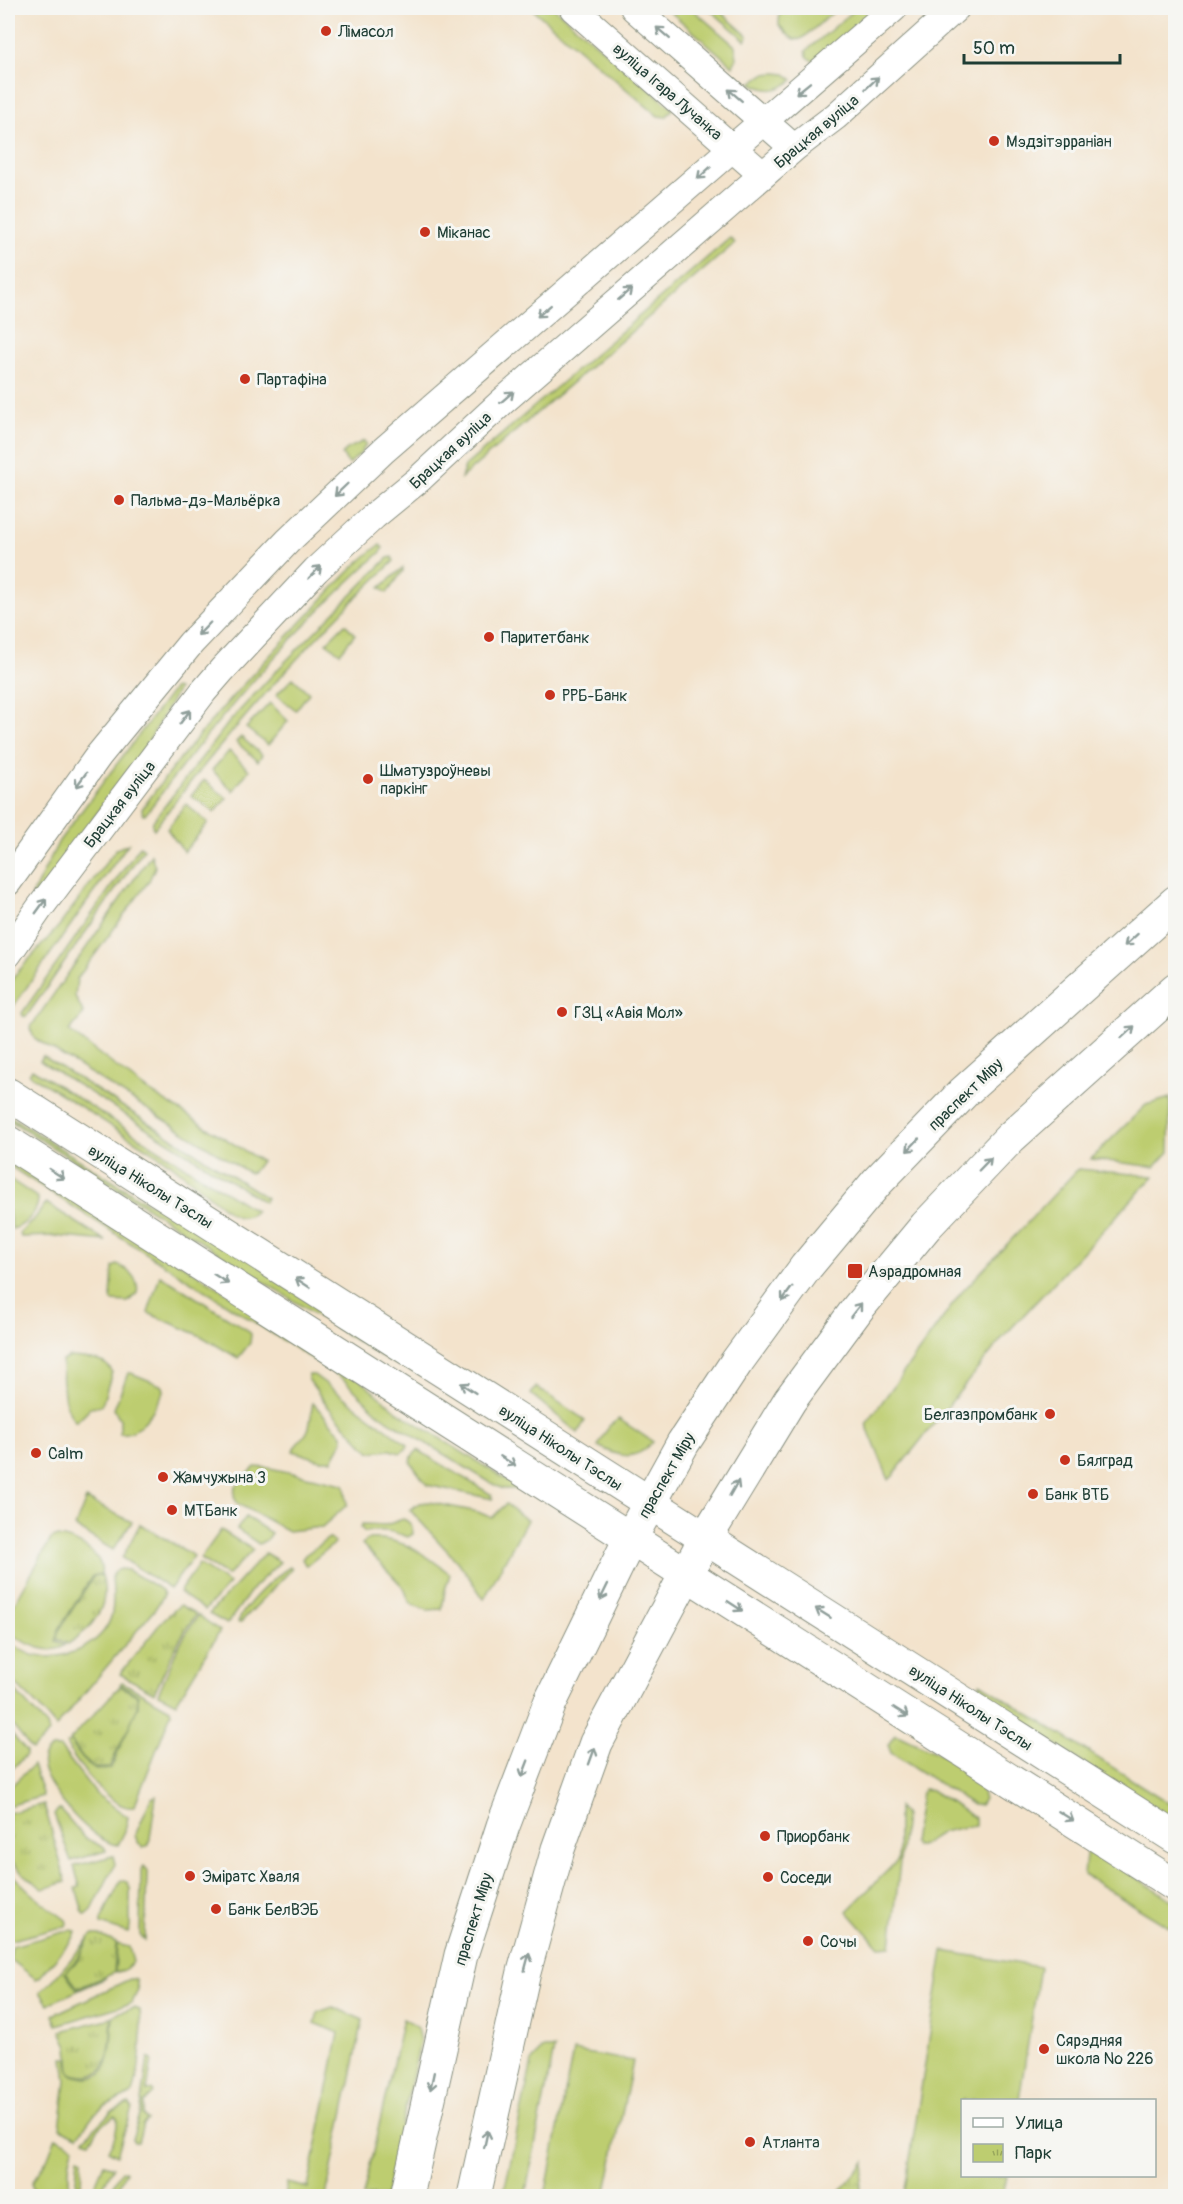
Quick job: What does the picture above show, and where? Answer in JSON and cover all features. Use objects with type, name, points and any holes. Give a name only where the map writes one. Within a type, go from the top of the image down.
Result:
[{"type":"main road","name":"праспект Міру","points":[[407,2196],[461,1954],[503,1826],[550,1703],[630,1539],[683,1443],[736,1363],[806,1267],[877,1182],[964,1092],[1176,902]]},
{"type":"main road","points":[[474,2196],[524,1972],[558,1849],[597,1743],[705,1539],[790,1400],[858,1308],[926,1226],[1010,1138],[1176,988]]},
{"type":"main road","name":"вуліца Ніколы Тэслы","points":[[8,1094],[1176,1838]]},
{"type":"main road","points":[[8,1142],[1176,1886]]},
{"type":"street","name":"вуліца Ігара Лучанка","points":[[573,8],[763,175]]},
{"type":"street","points":[[634,8],[794,148]]},
{"type":"street","points":[[8,882],[99,755],[191,643],[288,542],[384,450],[894,8]]},
{"type":"street","name":"Брацкая вуліца","points":[[8,954],[39,909],[203,692],[316,570],[374,516],[418,480],[501,402],[794,148],[836,116],[956,8]]},
{"type":"green space","points":[[531,8],[554,8],[673,109],[666,117],[658,116]]},
{"type":"green space","points":[[666,8],[691,8],[735,46],[737,58],[733,66]]},
{"type":"green space","points":[[708,8],[716,8],[748,36],[745,40]]},
{"type":"green space","points":[[780,8],[838,8],[803,38],[796,39],[779,25]]},
{"type":"green space","points":[[857,8],[879,8],[815,63],[807,56],[806,51]]},
{"type":"green space","points":[[764,74],[785,74],[793,80],[777,89],[762,88],[751,83]]},
{"type":"green space","points":[[730,238],[735,243],[461,478],[465,466]]},
{"type":"green space","points":[[364,441],[366,444],[361,453],[349,464],[342,455],[347,449]]},
{"type":"green space","points":[[380,545],[383,548],[381,552],[286,645],[227,711],[143,815],[142,809],[161,783],[221,710],[342,579]]},
{"type":"green space","points":[[392,557],[394,561],[361,592],[268,690],[154,829],[153,821],[229,722],[277,670],[388,558]]},
{"type":"green space","points":[[403,568],[387,593],[380,588]]},
{"type":"green space","points":[[345,624],[355,634],[340,653],[326,643]]},
{"type":"green space","points":[[293,678],[309,693],[296,710],[276,695]]},
{"type":"green space","points":[[174,688],[178,689],[145,748],[35,899],[32,895],[59,841]]},
{"type":"green space","points":[[270,703],[288,721],[268,745],[246,728]]},
{"type":"green space","points":[[241,737],[262,755],[258,761],[236,742]]},
{"type":"green space","points":[[229,751],[249,770],[233,791],[212,770]]},
{"type":"green space","points":[[204,780],[227,798],[215,812],[191,796]]},
{"type":"green space","points":[[186,804],[208,823],[184,852],[167,829]]},
{"type":"green space","points":[[128,844],[10,1011],[8,1010],[8,986],[15,975],[59,926],[116,849]]},
{"type":"green space","points":[[140,846],[144,849],[26,1017],[23,1016],[22,1013]]},
{"type":"green space","points":[[151,855],[155,867],[149,881],[77,979],[75,996],[84,1014],[69,1031],[144,1088],[261,1161],[253,1172],[249,1173],[34,1038],[30,1028]]},
{"type":"green space","points":[[43,1056],[267,1198],[264,1202],[40,1061]]},
{"type":"green space","points":[[32,1069],[256,1211],[243,1217],[230,1213],[170,1163],[29,1074]]},
{"type":"green space","points":[[1170,1098],[1169,1152],[1155,1167],[1091,1159],[1146,1105]]},
{"type":"green space","points":[[8,1115],[144,1201],[196,1222],[435,1380],[385,1359],[8,1119]]},
{"type":"green space","points":[[8,1154],[350,1371],[398,1412],[521,1489],[503,1489],[491,1483],[381,1416],[342,1378],[8,1165]]},
{"type":"green space","points":[[1078,1169],[1154,1176],[1004,1336],[889,1480],[866,1424],[961,1293]]},
{"type":"green space","points":[[8,1178],[38,1198],[36,1208],[30,1217],[22,1225],[12,1229],[8,1207]]},
{"type":"green space","points":[[46,1203],[106,1241],[54,1236],[21,1237],[20,1233]]},
{"type":"green space","points":[[117,1265],[126,1269],[137,1284],[137,1293],[128,1302],[112,1301],[111,1298],[113,1267]]},
{"type":"green space","points":[[160,1275],[251,1334],[250,1343],[238,1358],[201,1336],[148,1313]]},
{"type":"green space","points":[[69,1357],[100,1361],[112,1372],[101,1405],[90,1408],[76,1422],[68,1409],[64,1393],[62,1361]]},
{"type":"green space","points":[[128,1373],[163,1386],[164,1391],[152,1412],[141,1425],[127,1433],[120,1433],[120,1419],[114,1409]]},
{"type":"green space","points":[[308,1375],[314,1375],[408,1445],[406,1449],[400,1453],[391,1450],[370,1452],[329,1408],[308,1379]]},
{"type":"green space","points":[[536,1387],[585,1420],[578,1433],[531,1394]]},
{"type":"green space","points":[[313,1403],[342,1435],[343,1440],[332,1460],[320,1460],[293,1451],[309,1429]]},
{"type":"green space","points":[[619,1419],[653,1442],[640,1453],[627,1456],[598,1446],[609,1426]]},
{"type":"green space","points":[[418,1450],[492,1495],[493,1499],[427,1485],[411,1463],[412,1456]]},
{"type":"green space","points":[[255,1467],[270,1468],[343,1484],[347,1505],[322,1527],[288,1531],[238,1504],[234,1497],[235,1487]]},
{"type":"green space","points":[[86,1499],[132,1522],[113,1550],[75,1527]]},
{"type":"green space","points":[[429,1502],[478,1512],[492,1518],[506,1504],[527,1520],[484,1599],[462,1567],[410,1510],[419,1503]]},
{"type":"green space","points":[[246,1517],[271,1533],[266,1540],[259,1544],[237,1529]]},
{"type":"green space","points":[[403,1519],[412,1529],[413,1534],[408,1537],[387,1531],[365,1532],[361,1528],[362,1524],[386,1525]]},
{"type":"green space","points":[[140,1524],[194,1556],[170,1589],[122,1558]]},
{"type":"green space","points":[[221,1530],[253,1550],[227,1576],[200,1559]]},
{"type":"green space","points":[[56,1537],[71,1540],[93,1553],[101,1566],[101,1574],[92,1576],[58,1631],[56,1641],[65,1645],[51,1650],[36,1647],[8,1633],[8,1615],[51,1539]]},
{"type":"green space","points":[[329,1538],[335,1543],[306,1566],[302,1559],[305,1555]]},
{"type":"green space","points":[[369,1539],[403,1544],[423,1554],[450,1574],[442,1609],[428,1610],[413,1605],[404,1588],[362,1544]]},
{"type":"green space","points":[[265,1553],[280,1562],[253,1588],[227,1624],[209,1614]]},
{"type":"green space","points":[[199,1564],[229,1584],[205,1610],[179,1592]]},
{"type":"green space","points":[[290,1567],[292,1568],[289,1572],[241,1622],[238,1622],[241,1615],[261,1592]]},
{"type":"green space","points":[[128,1570],[162,1590],[164,1595],[155,1609],[56,1727],[8,1677],[8,1642],[29,1654],[44,1657],[68,1654],[92,1642],[108,1624],[113,1608],[112,1576],[115,1571]]},
{"type":"green space","points":[[102,1576],[104,1597],[102,1607],[92,1624],[68,1644],[57,1639],[58,1632],[93,1577]]},
{"type":"green space","points":[[180,1605],[196,1614],[178,1642],[154,1693],[120,1674],[163,1620]]},
{"type":"green space","points":[[198,1615],[220,1631],[176,1703],[158,1694],[179,1645]]},
{"type":"green space","points":[[122,1682],[170,1709],[171,1713],[133,1807],[124,1806],[105,1794],[77,1762],[66,1744],[70,1741],[91,1767],[104,1770],[111,1768],[138,1706],[138,1695],[120,1684]]},
{"type":"green space","points":[[8,1683],[47,1726],[49,1733],[32,1750],[8,1720]]},
{"type":"green space","points":[[980,1683],[1175,1807],[1175,1824],[976,1693]]},
{"type":"green space","points":[[120,1686],[138,1696],[137,1709],[109,1768],[94,1768],[70,1740]]},
{"type":"green space","points":[[8,1730],[26,1751],[26,1755],[8,1773]]},
{"type":"green space","points":[[895,1734],[953,1760],[976,1774],[984,1799],[980,1805],[973,1805],[891,1753],[888,1745]]},
{"type":"green space","points":[[52,1748],[60,1748],[96,1794],[128,1817],[125,1831],[118,1845],[108,1842],[85,1826],[53,1789],[43,1767],[44,1756]]},
{"type":"green space","points":[[33,1765],[43,1796],[8,1806],[8,1789]]},
{"type":"green space","points":[[924,1789],[931,1790],[975,1818],[975,1825],[942,1832],[920,1846],[915,1846],[913,1842],[921,1794]]},
{"type":"green space","points":[[156,1796],[149,1845],[143,1848],[135,1836],[151,1798]]},
{"type":"green space","points":[[44,1804],[66,1882],[43,1889],[21,1872],[8,1857],[8,1813]]},
{"type":"green space","points":[[898,1807],[905,1815],[891,1946],[879,1947],[847,1911],[898,1860]]},
{"type":"green space","points":[[61,1810],[85,1838],[105,1848],[106,1851],[71,1861],[54,1814]]},
{"type":"green space","points":[[1087,1846],[1175,1902],[1175,1931],[1084,1875]]},
{"type":"green space","points":[[113,1856],[115,1864],[92,1910],[86,1915],[76,1888],[80,1887],[74,1866]]},
{"type":"green space","points":[[144,1866],[147,1870],[145,1940],[140,1935],[141,1870]]},
{"type":"green space","points":[[8,1871],[38,1899],[66,1920],[66,1926],[12,1940],[8,1939]]},
{"type":"green space","points":[[121,1880],[127,1882],[130,1888],[128,1933],[101,1924]]},
{"type":"green space","points":[[71,1930],[76,1931],[74,1937],[36,1979],[10,1959],[12,1946]]},
{"type":"green space","points":[[99,1935],[116,1943],[114,1973],[78,1988],[66,1972],[79,1959],[89,1938]]},
{"type":"green space","points":[[88,1939],[78,1958],[65,1972],[77,1989],[106,1978],[48,2004],[40,1992]]},
{"type":"green space","points":[[117,1944],[129,1947],[133,1962],[124,1970],[115,1973]]},
{"type":"green space","points":[[943,1951],[1040,1967],[1019,2099],[961,2099],[961,2177],[1007,2177],[1003,2196],[904,2196]]},
{"type":"green space","points":[[130,1979],[136,1980],[138,1990],[132,2003],[57,2025],[53,2015]]},
{"type":"green space","points":[[333,2007],[363,2020],[326,2196],[284,2196],[287,2183],[308,2188],[339,2033],[315,2023],[318,2012]]},
{"type":"green space","points":[[133,2008],[140,2010],[141,2031],[139,2063],[133,2093],[105,2106],[94,2114],[78,2136],[60,2128],[66,2081],[63,2058],[68,2058],[68,2068],[71,2074],[85,2078],[96,2076],[103,2071],[110,2052],[113,2017],[117,2013]]},
{"type":"green space","points":[[112,2018],[109,2053],[102,2068],[89,2076],[70,2072],[68,2046],[61,2031]]},
{"type":"green space","points":[[403,2019],[417,2027],[420,2042],[386,2196],[363,2196]]},
{"type":"green space","points":[[541,2049],[554,2049],[525,2196],[503,2196],[532,2062]]},
{"type":"green space","points":[[573,2051],[633,2061],[605,2196],[545,2196]]},
{"type":"green space","points":[[148,2058],[152,2060],[147,2091],[153,2090],[154,2093],[144,2103],[143,2115],[147,2120],[143,2124],[138,2142],[134,2142],[132,2139],[140,2115]]},
{"type":"green space","points":[[129,2104],[132,2108],[117,2155],[108,2150],[116,2131],[117,2118],[114,2116],[100,2127],[90,2141],[84,2139],[111,2112]]},
{"type":"green space","points":[[56,2137],[74,2146],[69,2171],[72,2196],[39,2196],[32,2187],[32,2182],[47,2160]]},
{"type":"green space","points":[[78,2157],[82,2158],[81,2189],[84,2194],[92,2192],[104,2164],[113,2167],[98,2196],[79,2196],[76,2180]]},
{"type":"green space","points":[[865,2162],[859,2196],[836,2196]]},
{"type":"green space","points":[[121,2171],[126,2171],[114,2196],[107,2196]]},
{"type":"place","name":"Лімасол","points":[[326,31]]},
{"type":"place","name":"Мэдзітэрраніан","points":[[994,141]]},
{"type":"place","name":"Міканас","points":[[425,232]]},
{"type":"place","name":"Партафіна","points":[[245,379]]},
{"type":"place","name":"Пальма-дэ-Мальёрка","points":[[119,500]]},
{"type":"place","name":"Паритетбанк","points":[[489,637]]},
{"type":"place","name":"РРБ-Банк","points":[[550,695]]},
{"type":"place","name":"Шматузроўневы паркінг","points":[[368,779]]},
{"type":"place","name":"ГЗЦ «Авія Мол»","points":[[562,1012]]},
{"type":"place","name":"Аэрадромная","points":[[855,1271]]},
{"type":"place","name":"Белгазпромбанк","points":[[1050,1414]]},
{"type":"place","name":"Calm","points":[[36,1453]]},
{"type":"place","name":"Бялград","points":[[1065,1460]]},
{"type":"place","name":"Жамчужына 3","points":[[163,1477]]},
{"type":"place","name":"Банк ВТБ","points":[[1033,1494]]},
{"type":"place","name":"МТБанк","points":[[172,1510]]},
{"type":"place","name":"Приорбанк","points":[[765,1836]]},
{"type":"place","name":"Эміратс Хваля","points":[[190,1876]]},
{"type":"place","name":"Соседи","points":[[768,1877]]},
{"type":"place","name":"Банк БелВЭБ","points":[[216,1909]]},
{"type":"place","name":"Сочы","points":[[808,1941]]},
{"type":"place","name":"Сярэдняя школа № 226","points":[[1044,2049]]},
{"type":"place","name":"Атланта","points":[[750,2142]]}]
